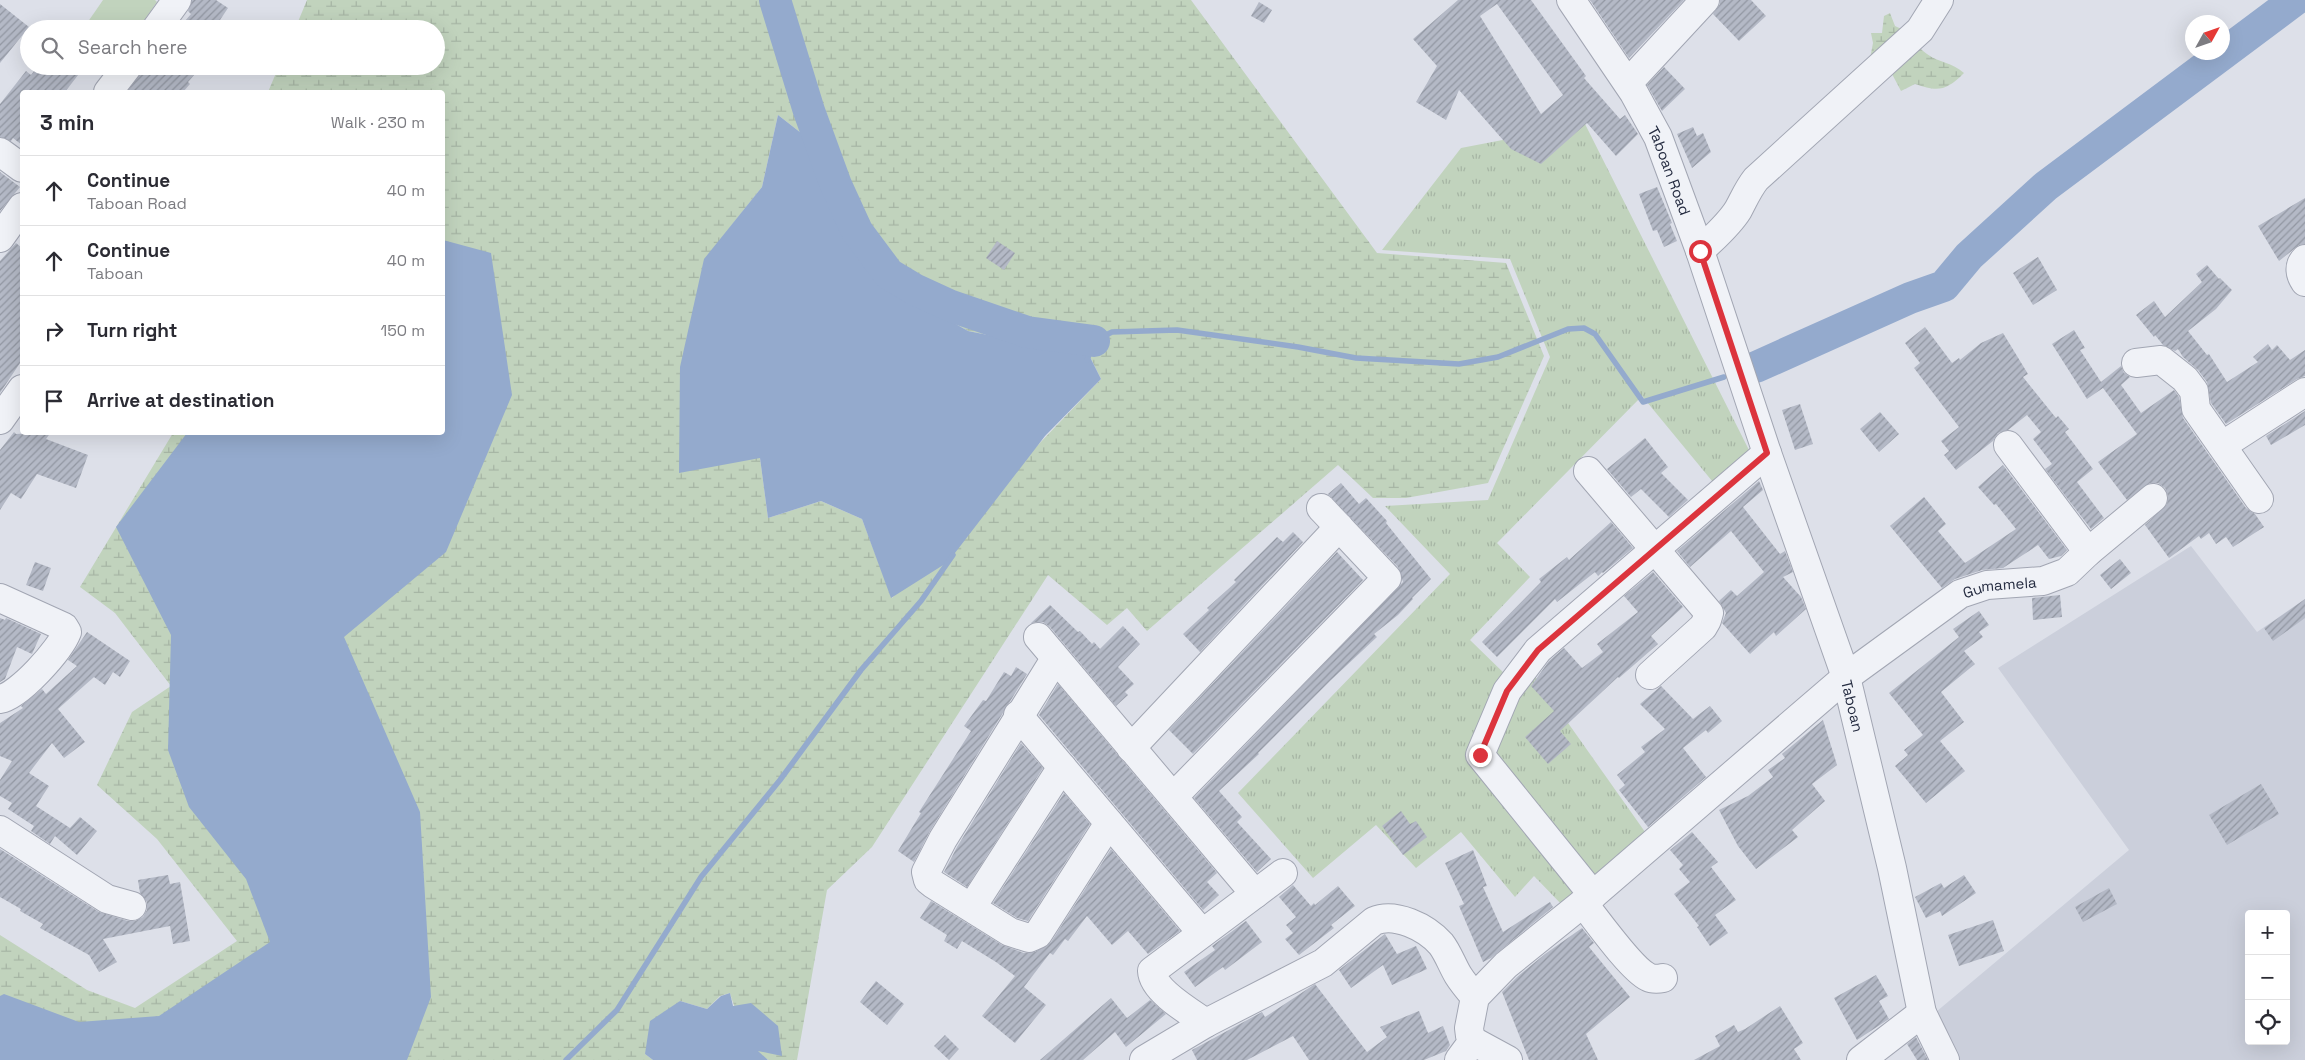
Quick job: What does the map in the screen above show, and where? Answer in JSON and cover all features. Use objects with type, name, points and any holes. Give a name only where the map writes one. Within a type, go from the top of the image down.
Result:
[{"type":"street","points":[[163,20],[177,0]]},
{"type":"street","points":[[1628,83],[1705,0]]},
{"type":"street","points":[[1700,251],[1738,210],[1746,192],[1756,180],[1920,30],[1939,0]]},
{"type":"street","name":"Taboan Road","points":[[1574,1],[1628,83],[1658,137],[1700,251],[1735,356]]},
{"type":"street","points":[[110,90],[121,75]]},
{"type":"street","points":[[0,152],[20,167]]},
{"type":"street","points":[[0,238],[20,210]]},
{"type":"street","points":[[2305,259],[2301,263],[2300,268],[2305,282]]},
{"type":"street","name":"Taboan","points":[[1735,356],[1846,678],[1892,868],[1922,1013],[1946,1060]]},
{"type":"street","points":[[2136,363],[2161,360],[2185,379],[2196,397],[2196,409],[2259,499]]},
{"type":"street","points":[[0,420],[20,392]]},
{"type":"street","points":[[2223,445],[2305,392]]},
{"type":"street","points":[[2008,445],[2088,552]]},
{"type":"street","points":[[1663,978],[1651,978],[1643,974],[1608,936],[1588,899],[1480,755],[1507,691],[1538,650],[1767,453]]},
{"type":"street","points":[[1588,471],[1708,610],[1709,616],[1702,626],[1650,675]]},
{"type":"street","name":"Gumamela","points":[[1475,997],[1506,965],[1588,899],[1846,678],[1960,594],[1975,587],[2043,581],[2068,572],[2088,552],[2153,498]]},
{"type":"street","points":[[1131,748],[1330,518],[1391,584],[1174,796]]},
{"type":"street","points":[[0,598],[64,627],[66,632],[34,675],[19,690],[0,700]]},
{"type":"street","points":[[1038,637],[1255,894]]},
{"type":"street","points":[[1055,659],[1018,715],[943,839],[926,872],[928,880],[1010,932],[1025,938],[1038,934],[1109,823]]},
{"type":"street","points":[[1018,715],[1202,933]]},
{"type":"street","points":[[972,907],[1062,767]]},
{"type":"street","points":[[0,830],[106,899],[132,906]]},
{"type":"street","points":[[1206,1023],[1154,982],[1152,972],[1283,873]]},
{"type":"street","points":[[1144,1060],[1206,1023],[1315,968],[1374,921],[1385,918],[1394,918],[1413,925],[1440,942],[1459,976],[1475,997],[1469,1028],[1470,1036],[1466,1050],[1508,1060]]},
{"type":"street","points":[[1861,1060],[1922,1013]]},
{"type":"shaded area","points":[[2191,546],[2257,632],[2305,599],[2305,1060],[1952,1060],[1930,1017],[2129,850],[1998,668]]},
{"type":"green space","points":[[103,0],[155,0],[157,2],[144,20],[89,20]]},
{"type":"green space","points":[[307,0],[1191,0],[1377,253],[1506,263],[1544,356],[1488,483],[1406,498],[1373,498],[1338,465],[1147,631],[1127,608],[1107,625],[1048,575],[872,847],[827,890],[797,1060],[769,1060],[763,1057],[745,1031],[730,993],[720,996],[707,1009],[680,1001],[645,1054],[653,1060],[0,1060],[0,935],[87,990],[135,1008],[237,941],[157,839],[97,785],[132,712],[171,686],[115,613],[80,587],[172,435],[445,435],[445,90],[269,90],[275,75],[445,75],[445,20],[299,20]],"holes":[[[778,115],[828,154],[884,283],[968,331],[1089,355],[1101,379],[892,598],[862,519],[821,501],[768,518],[760,458],[705,259],[762,187]]]},
{"type":"green space","points":[[1890,13],[1895,26],[1904,31],[1922,50],[1964,73],[1952,83],[1941,88],[1936,89],[1915,84],[1901,91],[1892,74],[1879,72],[1869,64],[1873,43],[1871,33],[1882,33],[1884,16]]},
{"type":"green space","points":[[1585,124],[1753,458],[1717,487],[1642,396],[1497,543],[1530,577],[1470,640],[1509,678],[1525,662],[1650,839],[1566,909],[1534,876],[1515,897],[1461,832],[1416,868],[1376,825],[1313,878],[1238,793],[1450,574],[1385,506],[1488,500],[1550,357],[1510,259],[1382,250],[1461,148]]},
{"type":"water","points":[[778,115],[828,154],[884,283],[968,331],[1089,355],[1101,379],[1045,436],[948,562],[891,598],[862,519],[821,501],[768,518],[760,458],[679,473],[680,367],[704,259],[762,187]]},
{"type":"water","points":[[445,241],[491,253],[512,395],[446,552],[344,637],[420,812],[431,997],[407,1060],[0,1060],[0,996],[4,994],[79,1022],[159,1016],[270,942],[246,879],[189,807],[168,750],[171,635],[116,527],[185,435],[445,435]]},
{"type":"water","points":[[730,993],[733,1006],[751,1003],[778,1026],[782,1056],[758,1051],[768,1060],[653,1060],[645,1054],[650,1021],[680,1001],[707,1009],[721,996]]},
{"type":"building","points":[[192,0],[216,0],[228,8],[220,20],[186,20],[191,14],[188,11]]},
{"type":"building","points":[[1458,0],[1531,0],[1586,76],[1584,78],[1620,119],[1625,115],[1638,134],[1616,156],[1587,123],[1541,164],[1511,149],[1459,90],[1446,120],[1416,102],[1437,66],[1413,39]],"holes":[[[1497,4],[1563,95],[1541,114],[1480,16]]]},
{"type":"building","points":[[1590,0],[1684,0],[1629,58]]},
{"type":"building","points":[[1720,0],[1751,0],[1766,16],[1739,41],[1713,14],[1720,4]]},
{"type":"building","points":[[1259,2],[1272,10],[1264,23],[1251,16]]},
{"type":"building","points":[[0,4],[20,20],[20,38],[0,63]]},
{"type":"building","points":[[1664,67],[1685,89],[1662,111],[1647,85]]},
{"type":"building","points":[[23,75],[78,75],[67,90],[20,90],[20,143],[13,138],[11,141],[0,137],[0,104]]},
{"type":"building","points":[[139,75],[194,75],[185,90],[128,90]]},
{"type":"building","points":[[1693,127],[1697,136],[1703,133],[1711,152],[1692,168],[1677,134]]},
{"type":"building","points":[[0,172],[20,187],[0,211]]},
{"type":"building","points":[[1657,187],[1672,223],[1670,224],[1677,241],[1664,247],[1657,230],[1653,231],[1639,194]]},
{"type":"building","points":[[2305,198],[2305,244],[2299,245],[2279,261],[2258,226]]},
{"type":"building","points":[[997,241],[1015,253],[1004,270],[986,258]]},
{"type":"building","points":[[16,243],[20,246],[20,363],[0,393],[0,261]]},
{"type":"building","points":[[2038,257],[2057,290],[2033,305],[2013,273]]},
{"type":"building","points":[[2207,265],[2232,290],[2216,309],[2188,331],[2207,355],[2209,354],[2227,382],[2258,362],[2253,357],[2268,344],[2272,350],[2277,345],[2290,360],[2305,350],[2305,376],[2297,379],[2226,424],[2211,403],[2207,382],[2198,370],[2183,357],[2178,349],[2175,351],[2163,345],[2136,315],[2154,301],[2165,317],[2202,282],[2196,274]]},
{"type":"building","points":[[1925,327],[1952,363],[1959,358],[1960,360],[1981,343],[2003,333],[2028,374],[2023,377],[2056,418],[2058,416],[2069,429],[2065,432],[2093,469],[2077,482],[2104,518],[2091,529],[2045,469],[2052,464],[2033,439],[2041,432],[2027,415],[2008,430],[1998,433],[1993,441],[1956,470],[1944,455],[1949,451],[1941,441],[1959,427],[1914,368],[1920,363],[1905,343]]},
{"type":"building","points":[[2074,330],[2085,348],[2080,350],[2101,382],[2121,366],[2124,373],[2130,377],[2121,385],[2141,413],[2174,390],[2179,397],[2183,418],[2246,508],[2255,514],[2264,527],[2233,547],[2226,537],[2216,544],[2209,533],[2201,539],[2199,536],[2169,558],[2145,525],[2167,504],[2168,496],[2165,488],[2158,483],[2150,483],[2127,500],[2098,462],[2137,434],[2103,388],[2087,399],[2052,344]]},
{"type":"building","points":[[1800,404],[1813,444],[1795,450],[1782,410]]},
{"type":"building","points":[[2305,411],[2305,425],[2271,445],[2266,436]]},
{"type":"building","points":[[1880,412],[1899,434],[1879,452],[1860,429]]},
{"type":"building","points":[[14,432],[20,435],[49,435],[46,439],[88,455],[76,488],[37,474],[21,499],[11,493],[0,510],[0,450]]},
{"type":"building","points":[[1645,438],[1668,467],[1661,473],[1688,500],[1669,517],[1641,489],[1631,497],[1607,469]]},
{"type":"building","points":[[2003,465],[2067,550],[2061,556],[2049,559],[2038,545],[2003,568],[1982,570],[1955,579],[1942,588],[1890,526],[1924,497],[1946,524],[1938,531],[1965,563],[2016,529],[1996,504],[1994,505],[1978,487]]},
{"type":"building","points":[[1759,481],[1763,490],[1743,507],[1780,554],[1785,551],[1793,572],[1783,577],[1801,597],[1806,609],[1776,636],[1774,632],[1750,654],[1722,623],[1726,613],[1719,601],[1731,590],[1737,596],[1764,572],[1731,531],[1690,567],[1677,551]]},
{"type":"building","points":[[1341,483],[1359,504],[1366,498],[1387,521],[1386,523],[1431,579],[1398,615],[1374,634],[1377,637],[1219,791],[1242,817],[1237,822],[1271,859],[1257,872],[1194,798],[1403,582],[1398,567],[1328,494]]},
{"type":"building","points":[[1611,522],[1633,548],[1603,573],[1598,576],[1595,572],[1557,602],[1555,599],[1497,657],[1482,642],[1541,582],[1539,579],[1567,557],[1569,560]]},
{"type":"building","points":[[1293,532],[1303,542],[1200,652],[1183,634],[1209,610],[1207,608],[1236,582],[1234,580],[1277,537],[1283,542]]},
{"type":"building","points":[[1337,552],[1363,580],[1193,754],[1169,730]]},
{"type":"building","points":[[2120,559],[2131,573],[2111,589],[2100,575]]},
{"type":"building","points":[[35,562],[51,568],[43,591],[26,585]]},
{"type":"building","points":[[1653,572],[1683,607],[1651,636],[1658,644],[1618,677],[1560,731],[1571,744],[1548,764],[1525,737],[1554,711],[1531,686],[1549,661],[1564,648],[1582,668],[1603,652],[1597,644],[1638,612],[1624,596]]},
{"type":"building","points":[[2060,595],[2062,617],[2033,620],[2032,598]]},
{"type":"building","points":[[2305,599],[2305,618],[2273,641],[2264,628]]},
{"type":"building","points":[[1050,605],[1078,632],[1080,631],[1092,644],[1094,642],[1100,649],[1123,626],[1140,644],[1118,667],[1134,684],[1125,692],[1128,695],[1116,706],[1050,627],[1043,622],[1030,624]]},
{"type":"building","points":[[1979,611],[1989,625],[1979,632],[1983,637],[1964,651],[1975,664],[1941,692],[1964,722],[1940,741],[1965,771],[1926,803],[1895,766],[1908,755],[1904,750],[1923,735],[1889,693],[1959,637],[1953,629]]},
{"type":"building","points":[[0,618],[5,620],[6,618],[41,634],[32,654],[17,647],[5,679],[0,682]]},
{"type":"building","points":[[87,632],[130,661],[120,677],[113,672],[105,685],[94,677],[58,709],[85,742],[64,758],[52,743],[29,773],[49,786],[36,806],[70,828],[80,817],[97,831],[77,855],[55,836],[50,844],[31,831],[34,826],[8,809],[12,803],[0,796],[0,780],[12,761],[0,756],[0,723],[23,708],[21,706],[42,689],[46,694],[77,666],[68,660]]},
{"type":"building","points":[[1016,667],[1027,674],[930,831],[914,862],[898,851],[921,813],[919,812],[971,731],[964,726],[983,700],[986,701],[1004,672],[1011,676]]},
{"type":"building","points":[[1058,684],[1217,873],[1207,882],[1219,895],[1203,910],[1039,715]]},
{"type":"building","points":[[1661,686],[1693,719],[1710,706],[1722,721],[1708,733],[1706,730],[1683,748],[1706,777],[1648,827],[1619,790],[1625,785],[1617,775],[1645,752],[1641,747],[1665,729],[1640,704]]},
{"type":"building","points":[[1823,720],[1837,765],[1812,784],[1825,801],[1792,830],[1798,837],[1756,869],[1738,846],[1719,810],[1748,796],[1773,777],[1768,770],[1785,758],[1782,754]]},
{"type":"building","points":[[1021,743],[1043,768],[967,887],[944,872],[957,847]]},
{"type":"building","points":[[2261,784],[2279,814],[2227,845],[2209,815]]},
{"type":"building","points":[[1064,793],[1090,824],[1028,921],[1017,918],[993,903]]},
{"type":"building","points":[[1401,811],[1410,824],[1416,821],[1427,837],[1403,855],[1382,826]]},
{"type":"building","points":[[1692,832],[1718,862],[1711,867],[1736,900],[1715,915],[1728,933],[1710,946],[1697,927],[1699,926],[1674,894],[1690,882],[1679,869],[1683,865],[1670,850]]},
{"type":"building","points":[[0,849],[99,912],[128,921],[135,921],[143,917],[147,910],[147,902],[140,893],[138,880],[168,875],[170,884],[180,882],[190,941],[173,944],[170,926],[103,939],[117,962],[99,972],[89,955],[40,928],[43,924],[0,897]]},
{"type":"building","points":[[1111,849],[1180,931],[1148,954],[1128,931],[1112,945],[1087,916],[1068,941],[1065,939],[1053,955],[1050,953],[1024,987],[1046,1005],[1015,1043],[982,1016],[1015,976],[962,941],[957,949],[944,941],[947,935],[920,918],[931,901],[1002,945],[1024,953],[1035,952],[1051,942]]},
{"type":"building","points":[[1473,850],[1487,886],[1483,887],[1503,932],[1550,902],[1553,907],[1491,958],[1483,962],[1459,906],[1464,904],[1445,863]]},
{"type":"building","points":[[1964,875],[1976,893],[1942,916],[1940,911],[1926,918],[1915,897],[1941,883],[1944,888]]},
{"type":"building","points":[[1293,885],[1311,906],[1314,903],[1315,905],[1338,886],[1355,906],[1331,925],[1334,928],[1299,955],[1285,939],[1293,933],[1286,925],[1296,917],[1279,897]]},
{"type":"building","points":[[2109,888],[2117,904],[2083,922],[2075,907]]},
{"type":"building","points":[[1993,920],[2004,951],[1959,966],[1948,935]]},
{"type":"building","points":[[1246,921],[1262,942],[1225,970],[1223,967],[1195,987],[1184,972],[1215,950],[1212,946]]},
{"type":"building","points":[[1582,928],[1594,943],[1589,947],[1630,997],[1586,1034],[1598,1060],[1529,1060],[1502,992],[1545,954]]},
{"type":"building","points":[[1385,934],[1397,954],[1416,946],[1427,969],[1392,985],[1383,965],[1351,988],[1339,970]]},
{"type":"building","points":[[1876,975],[1888,996],[1879,1001],[1889,1019],[1857,1040],[1834,998]]},
{"type":"building","points":[[876,981],[904,1004],[887,1025],[860,1002]]},
{"type":"building","points":[[1315,984],[1367,1052],[1387,1037],[1380,1027],[1419,1011],[1428,1033],[1443,1026],[1450,1045],[1446,1051],[1424,1060],[1309,1060],[1293,1036],[1247,1060],[1197,1060],[1192,1050],[1262,1012],[1265,1017]]},
{"type":"building","points":[[1111,998],[1127,1018],[1150,1000],[1166,1014],[1126,1047],[1115,1032],[1083,1060],[1040,1060]]},
{"type":"building","points":[[1780,1006],[1803,1043],[1794,1049],[1801,1060],[1694,1060],[1720,1046],[1715,1036],[1734,1025],[1738,1032],[1745,1029]]},
{"type":"building","points":[[945,1035],[959,1049],[949,1060],[934,1046]]},
{"type":"building","points":[[1916,1037],[1928,1060],[1917,1060],[1907,1044]]},
{"type":"waterway","points":[[775,0],[809,111],[836,185],[857,231],[889,274],[914,289],[951,306],[1027,332],[1094,341]]},
{"type":"waterway","points":[[1756,367],[1910,298],[1944,286],[1969,256],[2046,186],[2295,0]]},
{"type":"waterway","points":[[1087,360],[1094,341],[1112,332],[1177,330],[1298,347],[1356,358],[1459,364],[1498,357],[1568,329],[1584,328],[1595,334],[1643,402],[1724,377]]},
{"type":"waterway","points":[[566,1060],[617,1010],[701,877],[780,780],[861,670],[921,601],[953,555]]},
{"type":"route","points":[[1480,755],[1507,691],[1516,676],[1538,650],[1767,453],[1700,251]]}]
